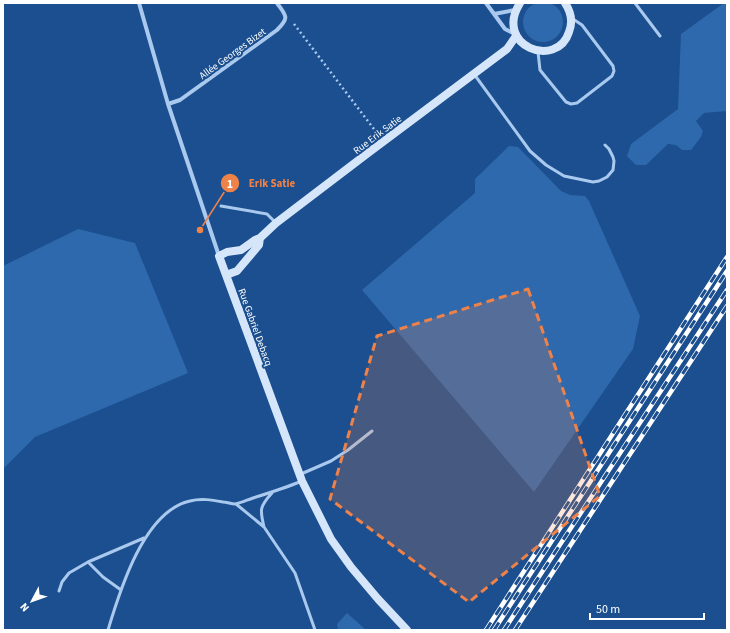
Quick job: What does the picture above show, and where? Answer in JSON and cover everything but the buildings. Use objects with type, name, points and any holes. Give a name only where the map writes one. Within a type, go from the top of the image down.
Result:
[{"type":"street","name":"Rue Gabriel Debacq","points":[[139,3],[168,104],[219,256],[300,478],[331,539],[351,567],[407,630]]},
{"type":"street","points":[[276,3],[286,18]]},
{"type":"street","points":[[486,3],[505,29],[516,35],[524,44],[538,51],[547,51],[556,48],[563,43],[568,35],[571,27],[570,14],[565,3]]},
{"type":"street","points":[[570,14],[574,3]]},
{"type":"street","points":[[494,14],[517,7]]},
{"type":"street","points":[[516,35],[513,26],[513,18],[517,7]]},
{"type":"street","name":"Allée Georges Bizet","points":[[168,104],[180,100],[277,30],[284,23],[286,18]]},
{"type":"street","name":"Rue Erik Satie","points":[[219,256],[226,252],[240,250],[260,238],[276,223],[362,157],[507,49],[516,35]]},
{"type":"street","name":"Rue Erik Satie","points":[[507,49],[524,44]]},
{"type":"street","name":"Rue Erik Satie","points":[[226,275],[237,271],[259,245],[260,238]]},
{"type":"lane","points":[[635,3],[660,36]]},
{"type":"lane","points":[[538,51],[540,70],[566,102],[571,104],[577,103],[612,76],[614,71],[613,66],[582,25],[570,14]]},
{"type":"lane","points":[[474,74],[530,151],[546,165],[564,176],[593,182],[607,177],[613,170],[614,157],[605,145]]},
{"type":"lane","points":[[221,206],[267,214],[276,223]]},
{"type":"lane","points":[[108,630],[128,572],[144,538],[173,507],[189,501],[206,499],[236,504],[273,492],[331,461],[372,431]]},
{"type":"lane","points":[[264,527],[260,512],[263,504],[273,492]]},
{"type":"lane","points":[[236,504],[264,527],[295,573],[315,630]]},
{"type":"lane","points":[[60,591],[62,582],[69,573],[88,562],[144,538]]},
{"type":"lane","points":[[88,562],[103,577],[121,590]]},
{"type":"path","points":[[286,18],[289,17],[377,133]]},
{"type":"highlighted area","points":[[528,289],[600,496],[469,602],[330,499],[377,336]]},
{"type":"shaded area","points":[[543,2],[551,4],[557,8],[561,14],[563,22],[561,30],[557,36],[551,40],[543,42],[535,40],[529,36],[525,30],[523,22],[525,14],[529,8],[535,4]]},
{"type":"shaded area","points":[[724,3],[727,3],[727,111],[704,113],[696,121],[703,131],[701,137],[691,150],[682,150],[676,145],[668,144],[646,165],[636,165],[627,156],[631,144],[678,109],[681,34]]},
{"type":"shaded area","points":[[509,146],[518,147],[561,191],[570,195],[585,196],[589,201],[640,316],[633,349],[534,492],[362,290],[475,193],[475,179]]},
{"type":"shaded area","points":[[78,229],[135,243],[188,373],[35,437],[3,469],[3,266]]},
{"type":"shaded area","points":[[347,613],[366,630],[338,630],[337,624]]},
{"type":"railway","points":[[486,630],[727,257]]},
{"type":"railway","points":[[494,630],[727,271]]},
{"type":"railway","points":[[504,630],[727,290]]},
{"type":"railway","points":[[515,630],[727,306]]},
{"type":"place","name":"Erik Satie","points":[[200,230]]}]
